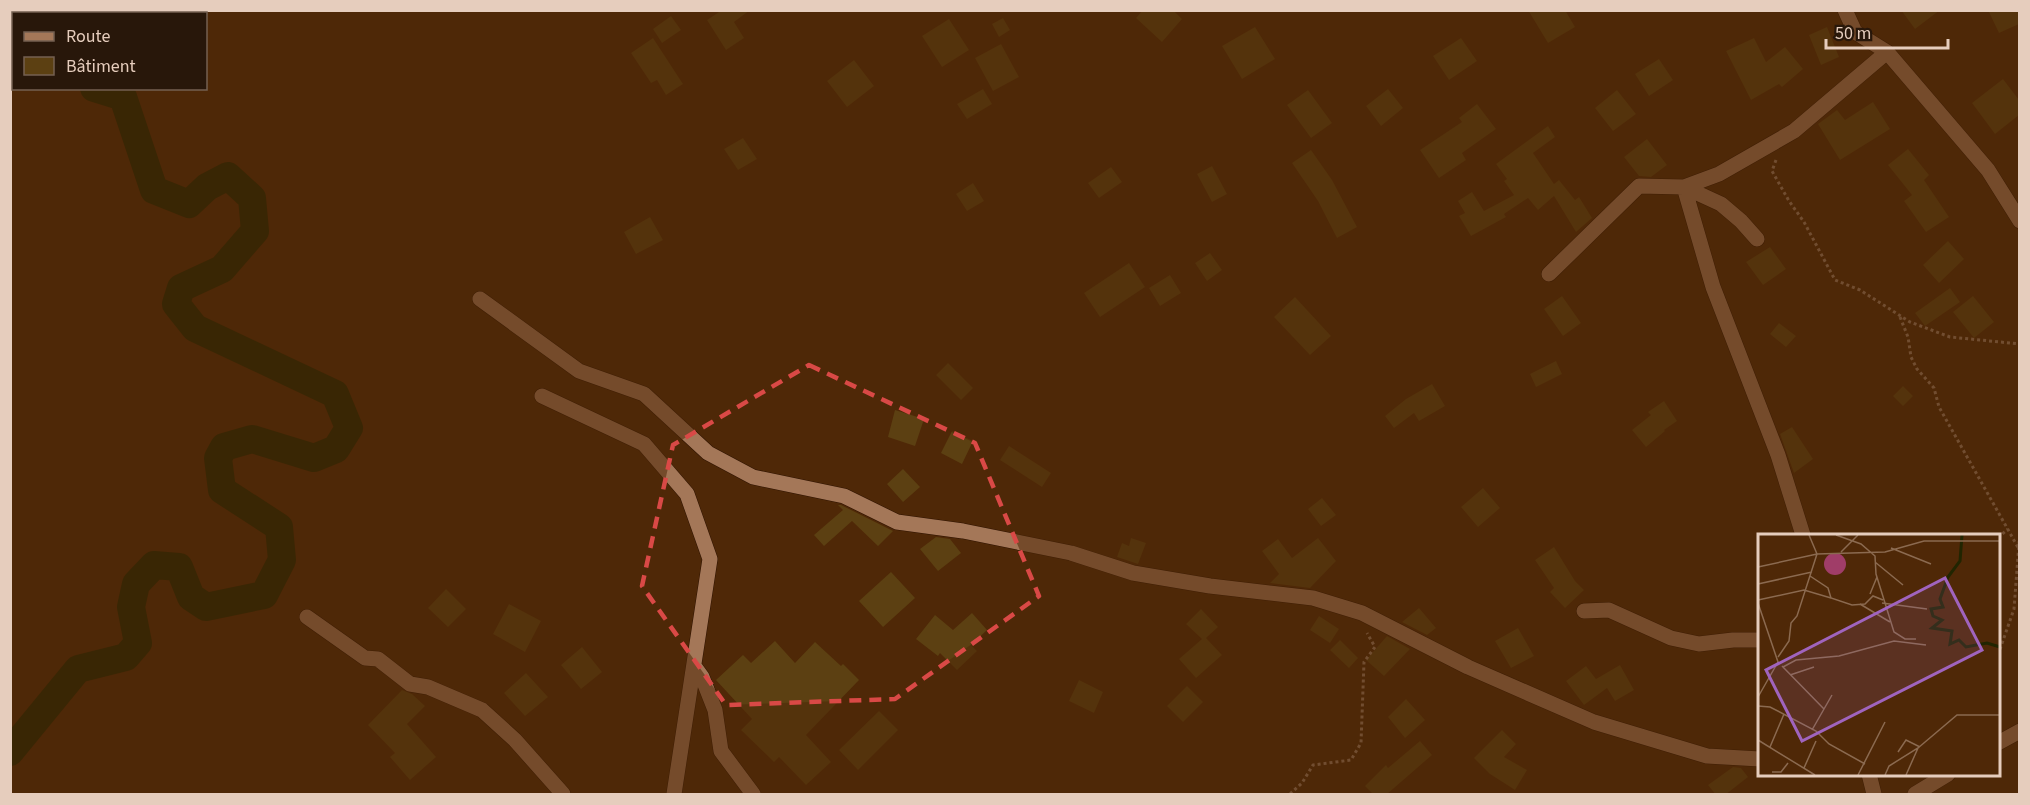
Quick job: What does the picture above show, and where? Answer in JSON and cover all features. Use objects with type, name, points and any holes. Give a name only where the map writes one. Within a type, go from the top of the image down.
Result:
[{"type":"street","points":[[1845,10],[1854,32],[1887,52],[1988,170],[2019,221]]},
{"type":"street","points":[[1549,274],[1639,186],[1684,187],[1719,174],[1794,131],[1887,52]]},
{"type":"street","points":[[1684,187],[1721,204],[1757,239]]},
{"type":"street","points":[[1684,187],[1713,287],[1778,455],[1803,534]]},
{"type":"street","points":[[480,299],[579,371],[644,394],[708,453],[753,477],[844,495],[897,522],[963,531],[1071,554],[1133,573],[1210,586],[1313,597],[1362,613],[1468,667],[1594,722],[1707,756],[1758,759]]},
{"type":"street","points":[[542,396],[644,444],[687,494],[710,559],[674,795]]},
{"type":"street","points":[[1584,611],[1609,610],[1671,638],[1699,644],[1758,640]]},
{"type":"street","points":[[307,617],[365,658],[378,659],[410,684],[428,687],[482,710],[515,740],[563,795]]},
{"type":"street","points":[[694,666],[702,677],[715,710],[722,751],[753,795]]},
{"type":"street","points":[[2000,742],[2019,731]]},
{"type":"street","points":[[1869,775],[1874,795]]},
{"type":"street","points":[[1916,795],[1946,775]]},
{"type":"path","points":[[1780,139],[1772,171],[1804,222],[1835,280],[1860,290],[1910,322],[1950,338],[2019,344]]},
{"type":"path","points":[[1899,315],[1908,337],[1911,357],[1917,369],[1934,388],[1939,407],[2019,549]]},
{"type":"path","points":[[2000,536],[2008,529]]},
{"type":"path","points":[[2000,649],[2014,609],[2019,530]]},
{"type":"path","points":[[1290,795],[1302,783],[1313,765],[1350,760],[1361,743],[1364,662],[1374,647],[1366,631],[1362,613]]},
{"type":"highlighted area","points":[[809,365],[975,443],[1039,596],[895,699],[726,705],[642,586],[673,445]]},
{"type":"building","points":[[722,10],[750,10],[734,22],[744,38],[726,50],[707,20]]},
{"type":"building","points":[[1143,10],[1173,10],[1182,19],[1162,42],[1136,18]]},
{"type":"building","points":[[1528,10],[1565,10],[1575,27],[1548,43]]},
{"type":"building","points":[[1901,10],[1940,10],[1915,29]]},
{"type":"building","points":[[1988,10],[2019,10],[2019,24],[1999,33]]},
{"type":"building","points":[[671,16],[681,30],[662,43],[653,29]]},
{"type":"building","points":[[1003,18],[1010,30],[999,37],[992,24]]},
{"type":"building","points":[[949,19],[969,50],[942,67],[922,36]]},
{"type":"building","points":[[1255,27],[1275,59],[1242,79],[1222,46]]},
{"type":"building","points":[[1827,27],[1839,57],[1821,65],[1809,35]]},
{"type":"building","points":[[653,38],[683,84],[666,95],[657,80],[651,83],[631,53]]},
{"type":"building","points":[[1461,38],[1477,61],[1449,80],[1433,56]]},
{"type":"building","points":[[1754,38],[1766,62],[1785,47],[1803,69],[1782,87],[1779,84],[1751,100],[1726,51]]},
{"type":"building","points":[[1001,44],[1019,77],[993,91],[975,58]]},
{"type":"building","points":[[1659,59],[1673,80],[1649,96],[1635,74]]},
{"type":"building","points":[[854,60],[874,86],[847,107],[827,81]]},
{"type":"building","points":[[2003,79],[2019,100],[2019,115],[1995,134],[1972,103]]},
{"type":"building","points":[[983,89],[992,104],[967,119],[957,104]]},
{"type":"building","points":[[1388,89],[1403,108],[1381,126],[1366,106]]},
{"type":"building","points":[[1308,90],[1332,123],[1311,138],[1287,105]]},
{"type":"building","points":[[1617,90],[1636,114],[1613,131],[1595,108]]},
{"type":"building","points":[[1873,102],[1890,129],[1840,160],[1818,124],[1837,110],[1845,120]]},
{"type":"building","points":[[1477,104],[1496,129],[1462,153],[1466,160],[1439,178],[1420,150],[1462,122],[1459,118]]},
{"type":"building","points":[[1548,126],[1555,137],[1533,153],[1554,184],[1559,180],[1575,200],[1579,197],[1592,218],[1576,232],[1554,196],[1538,210],[1528,198],[1504,214],[1506,217],[1471,236],[1459,216],[1465,213],[1458,201],[1472,192],[1484,211],[1514,195],[1504,181],[1507,179],[1496,164]]},
{"type":"building","points":[[743,138],[757,159],[738,170],[724,149]]},
{"type":"building","points":[[1647,139],[1667,165],[1651,177],[1639,176],[1624,157]]},
{"type":"building","points":[[1908,149],[1929,175],[1924,180],[1949,217],[1926,232],[1904,201],[1912,195],[1888,165]]},
{"type":"building","points":[[1311,150],[1332,180],[1357,227],[1337,238],[1318,201],[1292,163]]},
{"type":"building","points":[[1212,166],[1227,194],[1212,202],[1197,174]]},
{"type":"building","points":[[1111,167],[1122,182],[1099,198],[1088,183]]},
{"type":"building","points":[[973,183],[984,201],[967,211],[956,194]]},
{"type":"building","points":[[650,217],[663,240],[636,254],[624,232]]},
{"type":"building","points":[[1948,241],[1964,259],[1939,283],[1923,265]]},
{"type":"building","points":[[1770,247],[1786,269],[1763,285],[1746,262]]},
{"type":"building","points":[[1210,253],[1222,270],[1207,281],[1195,263]]},
{"type":"building","points":[[1129,263],[1145,287],[1100,317],[1084,293]]},
{"type":"building","points":[[1170,275],[1181,293],[1160,306],[1149,288]]},
{"type":"building","points":[[1950,288],[1960,302],[1925,326],[1915,313]]},
{"type":"building","points":[[1562,296],[1581,323],[1563,336],[1544,309]]},
{"type":"building","points":[[1973,296],[1994,322],[1974,338],[1953,312]]},
{"type":"building","points":[[1295,297],[1331,336],[1310,355],[1274,317]]},
{"type":"building","points":[[1779,323],[1796,336],[1786,347],[1770,334]]},
{"type":"building","points":[[1556,361],[1562,374],[1536,387],[1530,374]]},
{"type":"building","points":[[948,363],[973,388],[961,400],[936,375]]},
{"type":"building","points":[[1432,384],[1445,406],[1419,421],[1414,413],[1394,428],[1385,416],[1406,399]]},
{"type":"building","points":[[1903,386],[1913,396],[1903,406],[1893,396]]},
{"type":"building","points":[[1664,401],[1677,421],[1646,447],[1632,430],[1651,415],[1648,412]]},
{"type":"building","points":[[895,410],[924,419],[915,446],[888,437]]},
{"type":"building","points":[[1792,427],[1813,459],[1794,473],[1780,434]]},
{"type":"building","points":[[952,431],[973,441],[962,464],[941,453]]},
{"type":"building","points":[[1009,446],[1051,473],[1042,487],[1000,460]]},
{"type":"building","points":[[903,469],[920,487],[903,502],[887,484]]},
{"type":"building","points":[[1483,488],[1500,508],[1478,527],[1461,507]]},
{"type":"building","points":[[1322,498],[1336,515],[1321,526],[1308,509]]},
{"type":"building","points":[[838,505],[893,531],[878,546],[852,521],[824,546],[814,535],[843,510]]},
{"type":"building","points":[[936,537],[950,539],[961,553],[938,571],[920,549]]},
{"type":"building","points":[[1131,538],[1146,543],[1138,564],[1117,557],[1122,543],[1129,546]]},
{"type":"building","points":[[1318,538],[1336,561],[1310,588],[1270,583],[1279,574],[1262,551],[1278,539],[1292,558]]},
{"type":"building","points":[[1554,547],[1575,581],[1584,590],[1565,608],[1550,592],[1554,588],[1535,560]]},
{"type":"building","points":[[891,572],[915,598],[883,627],[859,601]]},
{"type":"building","points":[[446,589],[466,609],[448,627],[428,608]]},
{"type":"building","points":[[509,604],[541,621],[525,652],[493,634]]},
{"type":"building","points":[[1419,608],[1436,628],[1427,635],[1402,622]]},
{"type":"building","points":[[1201,609],[1218,627],[1206,638],[1222,655],[1196,678],[1179,659],[1202,639],[1186,624]]},
{"type":"building","points":[[972,613],[987,630],[971,645],[977,651],[957,670],[940,653],[938,656],[916,639],[935,615],[953,630]]},
{"type":"building","points":[[1319,616],[1339,629],[1330,643],[1310,630]]},
{"type":"building","points":[[1518,628],[1534,656],[1511,668],[1495,641]]},
{"type":"building","points":[[1387,636],[1410,649],[1384,676],[1366,660]]},
{"type":"building","points":[[1340,640],[1358,658],[1349,668],[1330,650]]},
{"type":"building","points":[[775,641],[795,663],[815,642],[859,680],[806,735],[831,762],[806,785],[779,757],[774,762],[741,730],[752,719],[716,680],[743,655],[751,663]]},
{"type":"building","points":[[582,647],[602,672],[581,689],[561,665]]},
{"type":"building","points":[[1620,665],[1634,690],[1615,701],[1607,688],[1584,705],[1566,681],[1586,666],[1596,679]]},
{"type":"building","points":[[526,673],[548,697],[525,716],[504,693]]},
{"type":"building","points":[[1079,680],[1103,692],[1094,713],[1069,701]]},
{"type":"building","points":[[1187,686],[1203,702],[1183,722],[1167,706]]},
{"type":"building","points":[[402,690],[412,694],[425,706],[407,724],[436,757],[410,780],[390,757],[395,753],[368,725]]},
{"type":"building","points":[[1406,699],[1425,720],[1405,738],[1388,717]]},
{"type":"building","points":[[879,711],[898,730],[858,770],[839,750]]},
{"type":"building","points":[[1502,730],[1516,744],[1504,757],[1527,770],[1515,790],[1490,774],[1474,758]]},
{"type":"building","points":[[1420,741],[1432,755],[1386,795],[1374,795],[1365,786],[1386,765],[1388,768]]},
{"type":"building","points":[[1733,767],[1741,768],[1748,777],[1725,795],[1716,795],[1708,785]]},
{"type":"waterway","points":[[10,752],[78,669],[126,657],[138,643],[131,607],[136,584],[154,565],[179,567],[191,597],[206,607],[264,595],[282,560],[279,527],[222,490],[218,458],[224,447],[252,439],[314,458],[336,449],[349,428],[335,394],[195,328],[176,304],[181,288],[222,269],[255,231],[252,198],[228,176],[207,187],[189,204],[154,190],[123,97],[100,90]]}]
